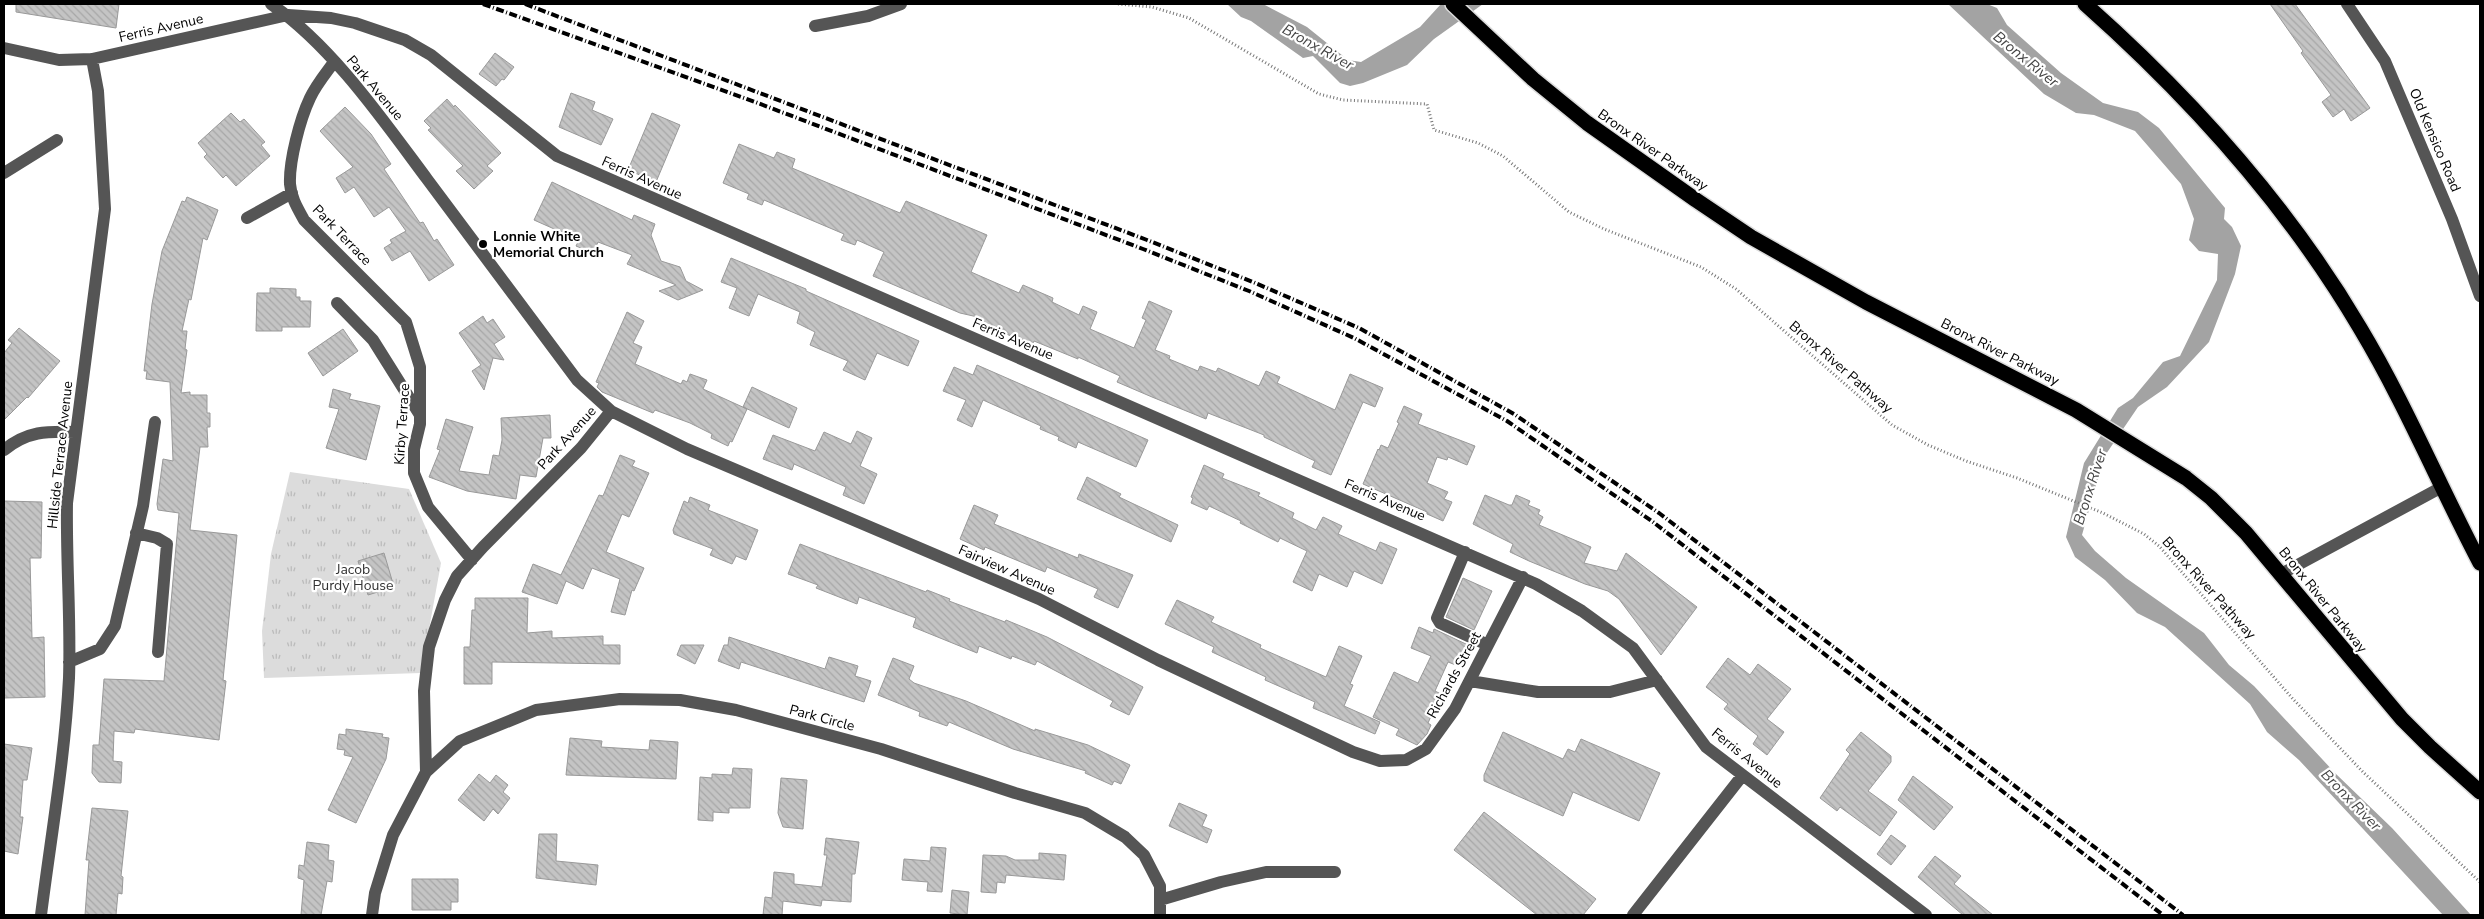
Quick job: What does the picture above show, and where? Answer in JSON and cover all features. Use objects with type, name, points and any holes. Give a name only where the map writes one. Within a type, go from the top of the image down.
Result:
[{"type":"highway","name":"Bronx River Parkway","points":[[1453,4],[1534,78],[1594,128],[1751,237],[1866,302],[2076,410],[2158,459],[2193,483],[2217,504],[2281,574],[2402,719],[2480,792]]},
{"type":"highway","points":[[2085,4],[2140,54],[2244,164],[2285,215],[2324,270],[2364,334],[2407,415],[2480,563]]},
{"type":"street","name":"Park Avenue","points":[[271,4],[288,15],[334,62],[374,107],[577,380],[611,411],[581,448],[472,560],[458,576],[445,600],[429,647],[424,691],[426,772],[393,835],[375,893],[372,915]]},
{"type":"street","points":[[815,26],[868,16],[901,4]]},
{"type":"street","name":"Old Kensico Road","points":[[2347,4],[2386,61],[2452,219],[2480,296]]},
{"type":"street","name":"Ferris Avenue","points":[[4,48],[59,60],[92,59],[288,15],[331,18],[355,23],[406,40],[431,55],[557,156],[1523,577],[1582,611],[1619,636],[1633,648],[1706,747],[1926,915]]},
{"type":"street","name":"Hillside Terrace Avenue","points":[[41,915],[66,718],[69,662],[67,503],[105,209],[98,91],[92,59]]},
{"type":"street","name":"Park Terrace","points":[[334,62],[311,96],[302,119],[290,184],[295,204],[304,220],[372,286]]},
{"type":"street","points":[[4,172],[57,140]]},
{"type":"street","points":[[247,218],[292,193]]},
{"type":"street","name":"Kirby Terrace","points":[[372,286],[406,322],[420,367],[420,415],[414,449],[414,473],[428,507],[472,560]]},
{"type":"street","points":[[337,303],[373,340],[420,415]]},
{"type":"street","name":"Fairview Avenue","points":[[611,411],[687,449],[1039,599],[1158,660],[1352,752],[1380,761],[1388,760]]},
{"type":"street","points":[[69,662],[100,649],[115,626],[143,506],[155,422]]},
{"type":"street","points":[[4,450],[30,434],[43,431],[75,432]]},
{"type":"street","points":[[2281,574],[2442,487]]},
{"type":"street","points":[[136,533],[157,538],[166,544],[158,652]]},
{"type":"street","points":[[1465,552],[1437,618],[1440,622],[1488,645]]},
{"type":"street","name":"Richards Street","points":[[1388,760],[1406,760],[1426,749],[1455,709],[1523,577]]},
{"type":"street","points":[[1470,681],[1538,692],[1610,692],[1657,680]]},
{"type":"street","name":"Park Circle","points":[[426,772],[460,741],[536,710],[620,699],[680,700],[736,710],[881,749],[1015,793],[1085,813],[1125,837],[1144,855],[1160,886],[1160,915]]},
{"type":"street","points":[[1632,915],[1742,776]]},
{"type":"street","points":[[1160,900],[1221,882],[1266,872],[1335,872]]},
{"type":"path","name":"Bronx River Pathway","points":[[1118,4],[1152,7],[1190,18],[1318,94],[1343,100],[1427,104],[1434,130],[1478,143],[1503,156],[1569,212],[1604,229],[1701,267],[1736,289],[1892,425],[1928,445],[1966,461],[2018,478],[2144,534],[2159,546],[2292,699],[2363,772],[2480,882]]},
{"type":"green space","name":"Jacob Purdy House","points":[[290,472],[409,489],[441,563],[421,673],[264,678],[262,631],[271,554]]},
{"type":"water","name":"Bronx River","points":[[1227,4],[1263,4],[1307,27],[1348,60],[1361,62],[1420,27],[1441,4],[1483,4],[1434,39],[1407,65],[1363,83],[1350,86],[1340,83],[1313,56],[1303,58],[1251,21],[1241,17]]},
{"type":"water","name":"Bronx River","points":[[1948,4],[1987,4],[1997,8],[2007,25],[2061,73],[2103,103],[2138,112],[2159,128],[2225,208],[2224,219],[2232,227],[2241,246],[2235,274],[2209,342],[2167,387],[2138,407],[2104,457],[2082,535],[2095,551],[2126,578],[2204,633],[2229,665],[2254,686],[2336,774],[2392,828],[2471,915],[2443,915],[2299,760],[2267,732],[2250,704],[2165,627],[2137,613],[2105,580],[2075,557],[2066,537],[2084,463],[2118,408],[2133,398],[2163,362],[2180,356],[2217,280],[2218,254],[2199,251],[2189,240],[2194,219],[2181,184],[2135,131],[2094,115],[2076,113],[2044,94]]},
{"type":"building","points":[[16,4],[119,4],[116,28],[16,12]]},
{"type":"building","points":[[2270,4],[2295,4],[2370,108],[2351,121],[2344,109],[2333,117],[2322,102],[2331,95],[2301,53],[2303,51]]},
{"type":"building","points":[[495,53],[514,67],[504,80],[502,79],[496,86],[479,74]]},
{"type":"building","points":[[571,93],[595,102],[592,110],[613,119],[601,145],[559,127]]},
{"type":"building","points":[[447,99],[501,153],[487,166],[493,171],[474,189],[456,171],[463,166],[428,130],[431,128],[424,121]]},
{"type":"building","points":[[345,107],[371,134],[391,164],[384,169],[420,223],[423,222],[434,241],[437,239],[454,265],[429,281],[410,251],[392,261],[384,248],[392,243],[390,240],[406,231],[389,207],[374,217],[354,187],[345,193],[336,178],[353,167],[320,131]]},
{"type":"building","points":[[231,113],[240,122],[244,119],[265,142],[261,145],[270,156],[236,186],[226,175],[223,178],[204,157],[207,154],[198,143]]},
{"type":"building","points":[[652,113],[680,125],[656,182],[628,170]]},
{"type":"building","points":[[739,144],[774,158],[777,152],[795,159],[792,168],[900,213],[906,201],[987,235],[971,272],[1019,293],[1023,285],[1053,298],[1052,302],[1079,315],[1083,306],[1097,312],[1090,329],[1134,348],[1146,320],[1142,318],[1149,301],[1172,311],[1155,350],[1170,356],[1169,359],[1198,371],[1200,366],[1216,372],[1218,368],[1259,386],[1266,371],[1280,377],[1277,383],[1335,410],[1350,374],[1383,388],[1375,407],[1363,402],[1331,475],[1312,467],[1315,461],[1264,437],[1264,435],[1208,413],[1206,419],[1117,382],[1120,376],[1078,357],[1078,359],[1034,341],[1032,346],[981,322],[982,318],[960,313],[873,276],[884,252],[857,240],[855,245],[841,240],[844,234],[764,200],[762,205],[747,199],[749,194],[723,183]]},
{"type":"building","points":[[552,182],[632,220],[634,215],[655,224],[651,235],[661,261],[680,267],[686,281],[703,290],[678,300],[659,291],[676,285],[627,264],[632,255],[598,242],[593,254],[576,246],[579,240],[534,220]]},
{"type":"building","points":[[187,197],[218,210],[207,240],[203,238],[191,300],[189,299],[182,331],[187,331],[185,349],[187,350],[181,393],[190,392],[190,395],[207,395],[207,413],[210,413],[210,427],[207,427],[208,447],[200,447],[190,530],[237,535],[223,680],[226,681],[219,740],[135,729],[134,733],[114,731],[113,761],[122,762],[121,783],[99,782],[92,773],[93,745],[99,745],[104,679],[164,681],[179,513],[158,510],[157,504],[163,459],[173,461],[170,382],[146,379],[147,371],[144,371],[152,304],[162,251],[182,201],[185,202]]},
{"type":"building","points":[[731,258],[806,289],[806,291],[919,341],[908,366],[877,353],[865,380],[843,370],[848,361],[810,345],[815,332],[797,323],[800,312],[758,294],[749,316],[729,308],[737,288],[721,282]]},
{"type":"building","points":[[270,288],[296,289],[296,297],[300,297],[300,301],[311,301],[310,327],[282,327],[282,331],[256,331],[257,293],[270,293]]},
{"type":"building","points":[[627,312],[644,321],[633,343],[642,347],[635,364],[681,384],[683,380],[687,382],[690,374],[707,380],[703,389],[747,409],[732,442],[730,441],[728,446],[711,438],[712,434],[690,423],[655,410],[653,413],[602,392],[597,387],[599,383],[596,382]]},
{"type":"building","points":[[483,316],[487,323],[493,319],[505,337],[494,344],[504,360],[493,358],[484,390],[472,371],[481,365],[459,333]]},
{"type":"building","points":[[19,328],[60,361],[28,398],[4,420],[4,353],[12,343],[8,340]]},
{"type":"building","points":[[343,329],[358,351],[323,376],[308,353]]},
{"type":"building","points":[[977,365],[1148,440],[1136,467],[1078,442],[1076,448],[1058,440],[1059,437],[1040,429],[1041,426],[983,400],[972,427],[957,420],[966,400],[943,391],[954,367],[973,375]]},
{"type":"building","points":[[752,387],[797,408],[789,428],[743,407]]},
{"type":"building","points":[[333,389],[351,394],[349,399],[380,406],[366,460],[326,448],[339,409],[329,407]]},
{"type":"building","points":[[1404,406],[1422,414],[1418,424],[1475,446],[1467,465],[1448,457],[1447,460],[1437,457],[1427,483],[1448,492],[1444,499],[1452,502],[1443,521],[1363,484],[1378,449],[1381,445],[1388,448]]},
{"type":"building","points":[[550,415],[551,438],[543,438],[536,477],[520,475],[516,499],[467,491],[429,477],[440,450],[437,449],[446,419],[473,427],[459,471],[489,475],[493,455],[499,456],[502,440],[501,418]]},
{"type":"building","points":[[857,431],[872,438],[860,466],[877,474],[864,504],[843,495],[846,487],[794,464],[792,470],[763,459],[773,435],[815,451],[824,432],[851,444]]},
{"type":"building","points":[[620,455],[635,461],[632,466],[649,473],[629,517],[622,514],[606,552],[644,568],[634,591],[632,590],[625,615],[611,612],[620,579],[592,568],[583,589],[566,581],[557,604],[522,592],[533,564],[561,575],[599,495],[603,496]]},
{"type":"building","points":[[1204,465],[1224,474],[1222,478],[1260,493],[1258,496],[1294,513],[1292,518],[1316,530],[1323,517],[1342,526],[1338,534],[1376,551],[1380,542],[1397,549],[1382,584],[1354,571],[1347,587],[1319,574],[1312,591],[1293,582],[1307,551],[1280,538],[1278,542],[1240,523],[1241,521],[1209,506],[1207,510],[1191,503],[1193,498],[1191,497]]},
{"type":"building","points":[[1087,477],[1121,494],[1119,497],[1178,525],[1171,542],[1077,499]]},
{"type":"building","points":[[1485,495],[1509,505],[1512,505],[1516,495],[1530,501],[1528,505],[1540,510],[1538,514],[1543,517],[1539,525],[1591,547],[1584,563],[1617,571],[1626,553],[1697,607],[1661,655],[1619,599],[1608,591],[1585,584],[1510,552],[1513,544],[1473,524]]},
{"type":"building","points":[[690,497],[710,505],[708,510],[758,530],[746,560],[736,556],[732,564],[710,555],[713,549],[674,534],[673,530],[684,501],[688,503]]},
{"type":"building","points":[[4,501],[42,502],[41,558],[30,558],[32,638],[44,637],[45,697],[4,698]]},
{"type":"building","points":[[974,505],[998,515],[994,524],[1078,558],[1079,554],[1133,575],[1118,608],[1094,597],[1098,589],[1047,567],[1045,572],[985,547],[984,550],[960,539]]},
{"type":"building","points":[[800,544],[926,592],[927,590],[950,599],[949,601],[1005,622],[1006,620],[1047,637],[1143,687],[1129,715],[1110,706],[1113,701],[1037,661],[1035,665],[1012,656],[1011,659],[979,646],[977,653],[913,627],[916,618],[859,597],[857,604],[816,588],[818,585],[788,574]]},
{"type":"building","points":[[384,553],[394,587],[368,595],[358,561]]},
{"type":"building","points":[[1463,578],[1492,591],[1474,630],[1446,617]]},
{"type":"building","points":[[475,598],[528,598],[527,633],[552,631],[552,638],[603,636],[603,645],[620,645],[620,664],[492,662],[492,684],[464,684],[464,647],[470,647],[472,610],[475,610]]},
{"type":"building","points":[[1177,600],[1214,617],[1211,622],[1261,645],[1260,648],[1326,677],[1339,646],[1362,656],[1350,684],[1353,685],[1344,706],[1380,722],[1375,734],[1313,708],[1315,702],[1265,680],[1266,677],[1212,652],[1214,647],[1165,624]]},
{"type":"building","points":[[1419,627],[1433,633],[1434,629],[1468,645],[1461,667],[1448,662],[1435,691],[1441,694],[1428,723],[1431,725],[1427,734],[1417,745],[1396,735],[1399,729],[1373,717],[1394,672],[1418,683],[1431,656],[1411,648]]},
{"type":"building","points":[[729,637],[825,669],[829,657],[858,666],[855,676],[871,681],[864,702],[741,662],[739,669],[718,661],[724,645],[728,645]]},
{"type":"building","points":[[681,645],[704,645],[695,664],[677,655]]},
{"type":"building","points":[[893,658],[914,666],[909,679],[914,683],[966,701],[1035,731],[1035,729],[1088,745],[1130,765],[1121,784],[1114,781],[1112,785],[1085,773],[1086,771],[1013,749],[949,722],[947,726],[919,716],[920,712],[878,695]]},
{"type":"building","points":[[1728,658],[1750,675],[1758,664],[1791,689],[1767,719],[1784,732],[1767,755],[1753,744],[1758,736],[1724,709],[1728,704],[1706,687]]},
{"type":"building","points":[[346,729],[383,734],[382,737],[389,738],[386,759],[356,823],[328,810],[353,757],[344,755],[345,750],[337,749],[339,734],[346,735]]},
{"type":"building","points":[[1503,732],[1563,759],[1568,749],[1575,752],[1581,739],[1660,773],[1639,821],[1573,792],[1563,816],[1484,781],[1484,775]]},
{"type":"building","points":[[1861,732],[1891,756],[1891,762],[1868,791],[1897,812],[1880,836],[1840,807],[1837,811],[1820,798],[1850,754],[1846,750]]},
{"type":"building","points":[[570,738],[602,741],[601,747],[649,750],[650,740],[678,742],[676,779],[566,775]]},
{"type":"building","points":[[4,744],[32,748],[27,780],[23,780],[20,817],[23,817],[18,854],[4,851]]},
{"type":"building","points":[[733,768],[752,769],[750,808],[729,808],[729,813],[713,812],[713,821],[698,820],[700,777],[712,778],[712,774],[732,775]]},
{"type":"building","points":[[479,774],[490,783],[496,775],[508,785],[503,792],[510,798],[498,814],[493,809],[484,821],[458,800]]},
{"type":"building","points":[[1913,776],[1953,807],[1934,830],[1898,800]]},
{"type":"building","points":[[781,778],[807,780],[803,829],[783,827],[778,813]]},
{"type":"building","points":[[1179,803],[1207,815],[1202,826],[1212,830],[1207,843],[1169,826]]},
{"type":"building","points":[[92,808],[128,811],[121,876],[123,877],[122,894],[118,893],[116,915],[85,915],[89,860],[86,860]]},
{"type":"building","points":[[1484,812],[1596,899],[1583,915],[1537,915],[1454,850]]},
{"type":"building","points":[[539,834],[557,834],[556,861],[598,865],[596,885],[536,878]]},
{"type":"building","points":[[1891,835],[1906,846],[1891,865],[1877,854]]},
{"type":"building","points":[[826,838],[859,842],[855,874],[852,874],[851,902],[822,900],[821,906],[783,901],[782,915],[763,915],[765,897],[772,898],[774,872],[794,874],[794,884],[822,887],[827,855],[824,855]]},
{"type":"building","points":[[307,842],[329,845],[328,860],[334,861],[332,882],[327,881],[321,915],[301,915],[304,880],[298,878],[299,865],[304,866]]},
{"type":"building","points":[[931,847],[946,848],[942,892],[927,891],[928,882],[902,880],[904,859],[930,861]]},
{"type":"building","points":[[1039,853],[1066,855],[1064,880],[1006,875],[1005,883],[997,882],[996,893],[981,892],[983,855],[1006,856],[1015,860],[1039,860]]},
{"type":"building","points":[[1935,856],[1961,876],[1954,884],[1993,915],[1963,915],[1918,877]]},
{"type":"building","points":[[412,879],[458,879],[458,902],[451,902],[451,910],[412,910]]},
{"type":"building","points":[[952,890],[969,892],[967,915],[950,913]]},
{"type":"railway","points":[[483,4],[755,102],[1143,249],[1249,291],[1354,338],[1507,421],[1653,522],[2163,915]]},
{"type":"railway","points":[[525,4],[1147,240],[1253,282],[1359,328],[1514,414],[1659,513],[2183,915]]},
{"type":"place","name":"Lonnie White Memorial Church","points":[[483,244]]}]
